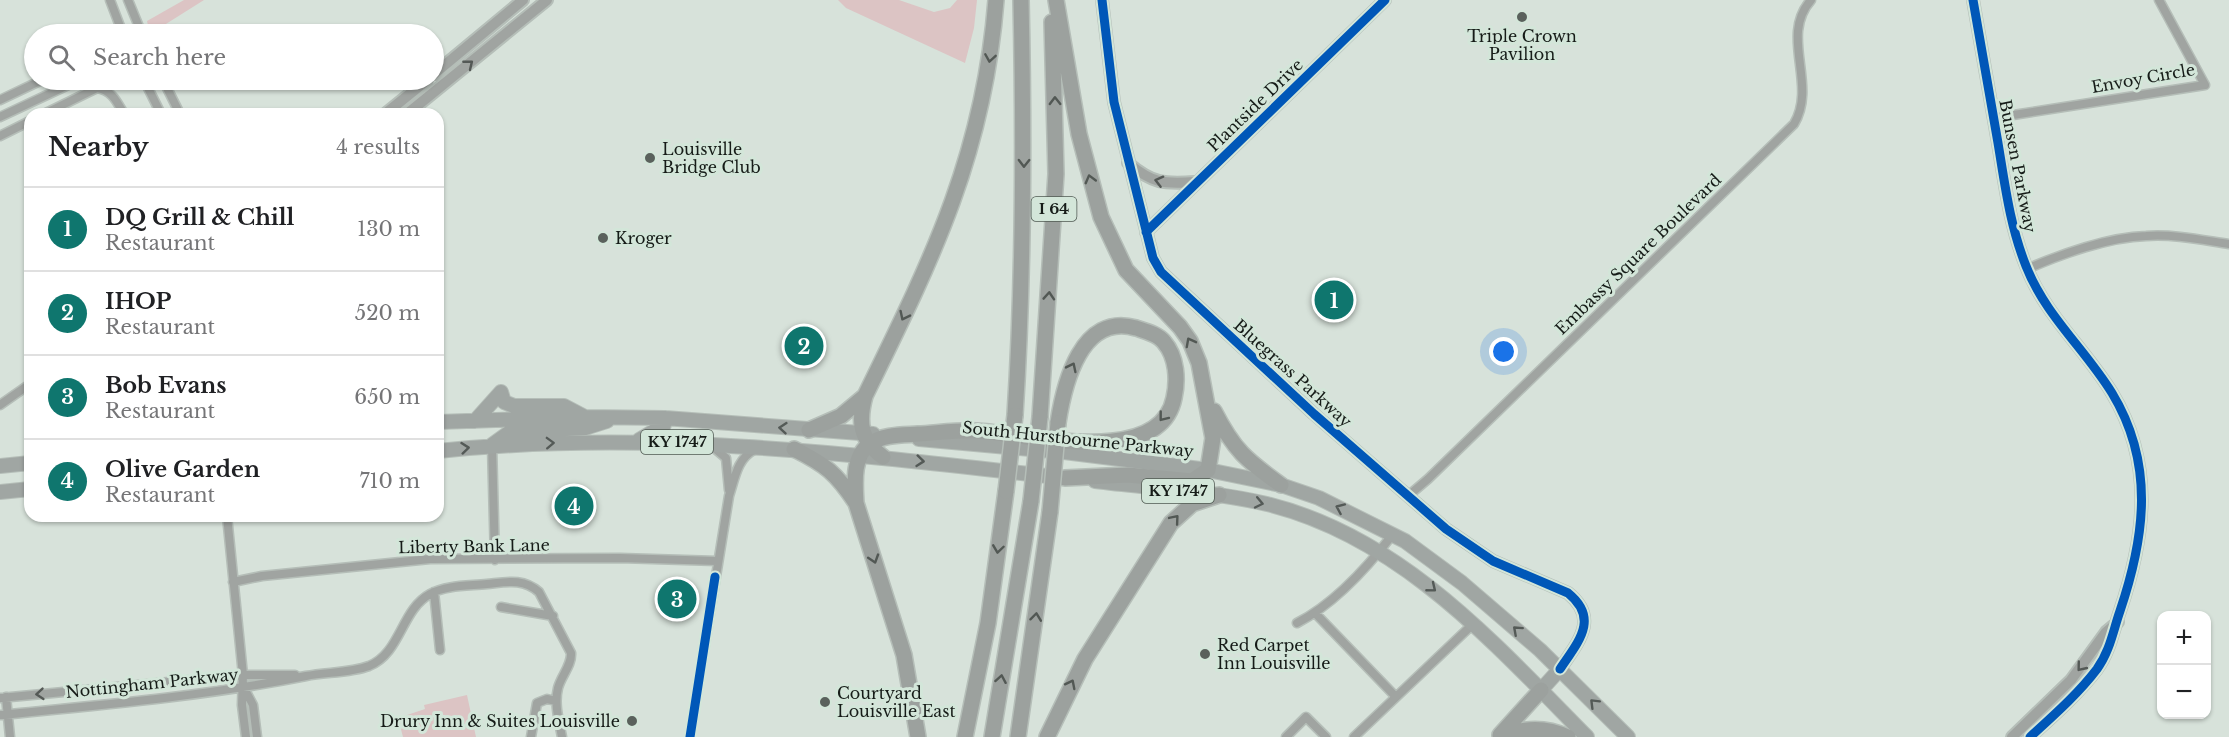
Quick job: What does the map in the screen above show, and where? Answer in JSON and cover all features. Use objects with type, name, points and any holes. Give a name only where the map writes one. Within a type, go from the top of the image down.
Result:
[{"type":"highway","points":[[856,503],[855,471],[864,444],[860,415],[865,396],[930,263],[964,173],[984,93],[996,0]]},
{"type":"highway","name":"I 64","points":[[965,737],[988,623],[1015,415],[1020,324],[1024,147],[1021,0]]},
{"type":"highway","name":"I 64","points":[[992,737],[1031,501],[1040,417],[1056,174],[1054,55],[1050,0]]},
{"type":"highway","points":[[1056,0],[1079,134],[1101,218],[1126,270],[1172,317],[1190,341],[1199,363],[1207,398],[1213,448],[1208,470],[1192,481],[1128,475],[1065,478]]},
{"type":"highway","points":[[864,444],[892,436],[974,431],[1101,443],[1122,442],[1143,436],[1161,422],[1174,402],[1178,380],[1164,341],[1148,331],[1128,326],[1107,329],[1088,342],[1072,365],[1064,386],[1058,423],[1050,512],[1018,737]]},
{"type":"highway","points":[[809,430],[841,416],[865,396]]},
{"type":"highway","points":[[1207,398],[1232,444],[1246,460],[1281,485]]},
{"type":"highway","points":[[864,444],[883,457]]},
{"type":"highway","points":[[794,449],[824,464],[843,483],[856,503],[904,655],[918,737]]},
{"type":"highway","points":[[1047,737],[1085,659],[1172,523],[1192,504],[1219,495]]},
{"type":"highway","points":[[1500,737],[1541,690]]},
{"type":"highway","points":[[1500,737],[1515,731],[1534,729],[1555,731],[1568,737]]},
{"type":"main road","points":[[475,421],[501,392],[504,402],[514,406],[564,406],[585,417]]},
{"type":"main road","name":"KY 1747","points":[[444,422],[585,417],[666,418],[809,430],[864,444]]},
{"type":"main road","points":[[492,445],[510,432],[585,428],[620,417]]},
{"type":"main road","points":[[638,441],[664,425],[666,418]]},
{"type":"main road","name":"South Hurstbourne Parkway","points":[[892,436],[1064,452],[1208,470],[1281,485],[1319,498],[1393,534],[1462,583],[1560,669],[1628,737]]},
{"type":"main road","name":"KY 1747","points":[[444,450],[492,445],[638,441],[794,449],[864,444]]},
{"type":"main road","name":"KY 1747","points":[[883,457],[1219,495],[1268,505],[1300,515],[1380,551],[1418,576],[1473,624],[1587,737]]},
{"type":"main road","points":[[0,466],[24,464]]},
{"type":"main road","points":[[0,492],[24,490]]},
{"type":"main road","points":[[1541,690],[1560,669]]},
{"type":"street","points":[[110,0],[119,24]]},
{"type":"street","points":[[128,0],[138,24]]},
{"type":"street","points":[[444,66],[523,0]]},
{"type":"street","points":[[444,84],[547,0]]},
{"type":"street","name":"Bluegrass Parkway","points":[[1102,0],[1114,102],[1155,263],[1166,278],[1408,496],[1474,550],[1501,565],[1568,592],[1575,598],[1582,607],[1584,628],[1560,669]]},
{"type":"street","name":"Plantside Drive","points":[[1146,232],[1385,0]]},
{"type":"street","name":"Embassy Square Boulevard","points":[[1408,496],[1794,124],[1804,96],[1798,26],[1811,0]]},
{"type":"street","name":"Bunsen Parkway","points":[[1973,0],[2011,218],[2027,269],[2055,318],[2096,368],[2113,395],[2134,447],[2141,484],[2142,520],[2139,548],[2114,638],[2098,668],[2059,711],[2030,737]]},
{"type":"street","name":"Envoy Circle","points":[[1994,118],[2205,85],[2158,0]]},
{"type":"street","points":[[0,100],[24,89]]},
{"type":"street","points":[[0,117],[58,90]]},
{"type":"street","points":[[56,108],[94,90]]},
{"type":"street","points":[[107,90],[120,108]]},
{"type":"street","points":[[149,90],[158,108]]},
{"type":"street","points":[[168,90],[177,108]]},
{"type":"street","points":[[392,108],[415,90]]},
{"type":"street","points":[[414,108],[436,90]]},
{"type":"street","points":[[0,136],[24,124]]},
{"type":"street","points":[[1128,163],[1152,181],[1166,184],[1195,182]]},
{"type":"street","points":[[2027,269],[2056,257],[2146,236],[2229,244]]},
{"type":"street","points":[[0,405],[24,388]]},
{"type":"street","points":[[708,443],[726,458],[729,496]]},
{"type":"street","points":[[492,445],[495,560]]},
{"type":"street","points":[[690,737],[729,496],[740,463],[746,454],[760,447]]},
{"type":"street","points":[[228,522],[243,675],[242,705],[246,737]]},
{"type":"street","points":[[1297,623],[1315,613],[1380,551],[1393,534]]},
{"type":"street","name":"Liberty Bank Lane","points":[[233,582],[262,576],[430,559],[620,558],[717,561]]},
{"type":"street","points":[[440,650],[434,592],[500,582],[524,583],[539,592],[553,616],[571,658],[560,680],[556,700],[562,737]]},
{"type":"street","name":"Nottingham Parkway","points":[[4,715],[260,687],[307,676],[359,669],[374,664],[391,649],[416,606],[434,592]]},
{"type":"street","points":[[501,607],[553,616]]},
{"type":"street","points":[[1315,613],[1396,697]]},
{"type":"street","name":"Bunsen Parkway","points":[[2012,737],[2081,668],[2106,633],[2118,622]]},
{"type":"street","points":[[1354,737],[1473,624]]},
{"type":"street","name":"Nottingham Parkway","points":[[3,697],[243,675],[307,676]]},
{"type":"street","points":[[244,687],[253,705],[257,737]]},
{"type":"street","points":[[3,697],[4,715],[10,737]]},
{"type":"street","points":[[531,737],[537,703],[547,699],[556,700]]},
{"type":"street","points":[[1286,737],[1306,717],[1326,737]]},
{"type":"shaded area","points":[[184,0],[204,0],[166,24],[148,24],[147,21]]},
{"type":"shaded area","points":[[838,0],[899,0],[934,12],[950,8],[957,0],[977,0],[974,28],[965,63],[846,8]]},
{"type":"shaded area","points":[[467,695],[476,737],[403,737],[398,718],[425,709],[424,705]]},
{"type":"cycle path","points":[[1102,0],[1114,102],[1153,258],[1161,272],[1314,414],[1446,529],[1493,561],[1568,593],[1583,612],[1583,631],[1560,669]]},
{"type":"cycle path","points":[[1146,232],[1385,0]]},
{"type":"cycle path","points":[[1973,0],[2009,205],[2020,251],[2034,284],[2054,316],[2112,393],[2126,420],[2135,447],[2140,474],[2142,501],[2135,556],[2129,583],[2108,648],[2097,669],[2082,687],[2030,737]]},
{"type":"cycle path","points":[[690,737],[715,577]]},
{"type":"place","name":"Triple Crown Pavilion","points":[[1522,17]]},
{"type":"place","name":"Louisville Bridge Club","points":[[650,158]]},
{"type":"place","name":"Kroger","points":[[603,238]]},
{"type":"place","name":"DQ Grill & Chill","points":[[1334,300]]},
{"type":"place","name":"IHOP","points":[[804,346]]},
{"type":"place","name":"Olive Garden","points":[[574,506]]},
{"type":"place","name":"Bob Evans","points":[[677,599]]},
{"type":"place","name":"Red Carpet Inn Louisville","points":[[1205,654]]},
{"type":"place","name":"Courtyard Louisville East","points":[[825,702]]},
{"type":"place","name":"Drury Inn & Suites Louisville","points":[[632,721]]}]
